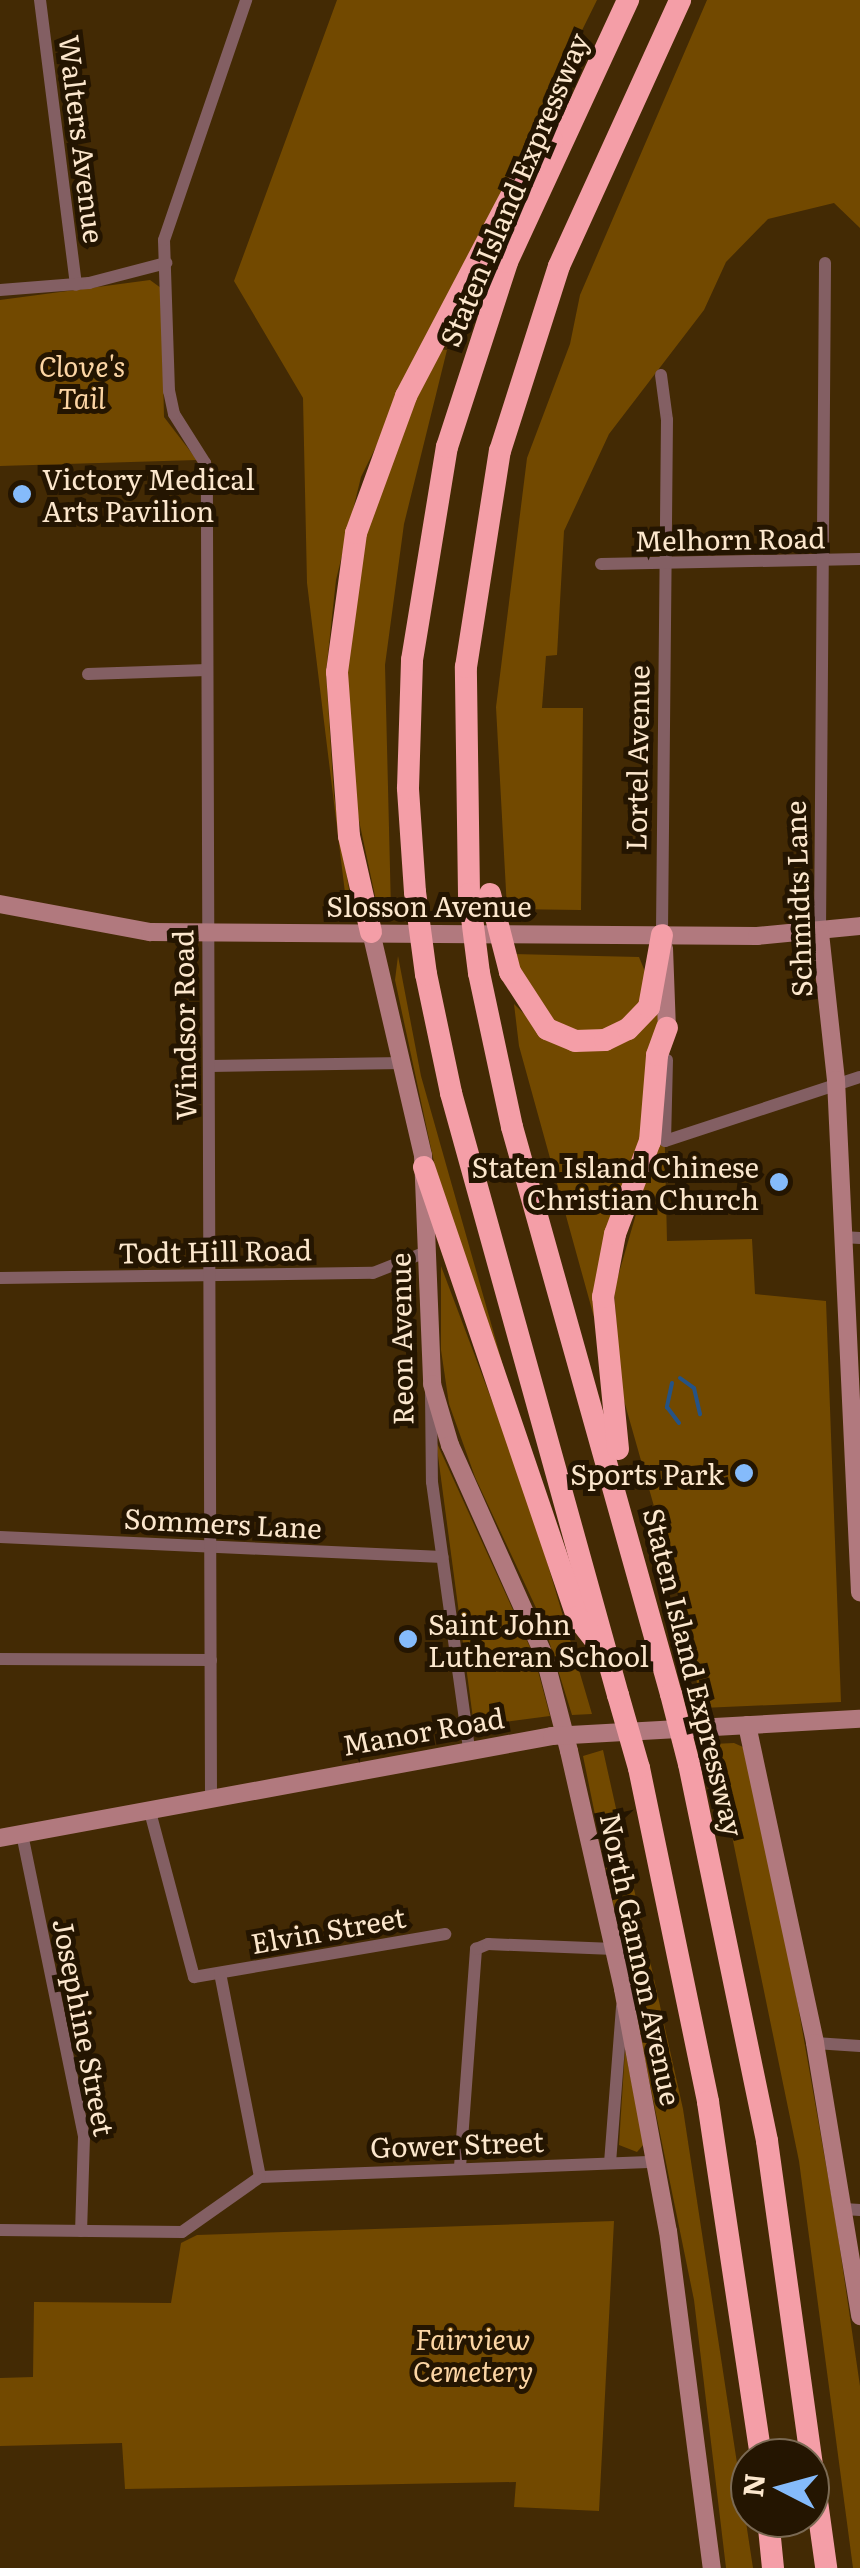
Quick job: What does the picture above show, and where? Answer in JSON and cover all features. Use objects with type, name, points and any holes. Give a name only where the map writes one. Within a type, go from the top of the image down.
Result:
[{"type":"highway","name":"Staten Island Expressway","points":[[628,0],[575,109],[490,308],[439,482],[416,612],[409,709],[415,892],[426,974],[448,1082],[639,1768],[708,2102],[758,2438]]},
{"type":"highway","name":"Staten Island Expressway","points":[[680,0],[559,266],[506,428],[470,620],[464,812],[480,894],[479,974],[512,1127],[633,1547],[689,1764],[772,2172],[826,2568]]},
{"type":"highway","points":[[370,932],[347,824],[337,672],[356,533],[406,396],[518,185],[575,109]]},
{"type":"highway","points":[[480,894],[510,972],[546,1030],[575,1042],[605,1040],[628,1029],[649,1006],[662,934]]},
{"type":"highway","points":[[633,1547],[604,1363],[603,1296],[615,1234],[650,1141],[657,1056],[668,1028]]},
{"type":"highway","points":[[424,1167],[577,1618],[609,1659]]},
{"type":"highway","points":[[770,2538],[773,2568]]},
{"type":"main road","name":"Slosson Avenue","points":[[0,904],[150,932],[820,933],[860,926]]},
{"type":"main road","name":"Reon Avenue","points":[[370,932],[403,1062],[424,1167],[432,1384]]},
{"type":"main road","name":"Schmidts Lane","points":[[820,933],[851,1237],[860,1592]]},
{"type":"main road","name":"Lortel Avenue","points":[[662,934],[668,1028]]},
{"type":"main road","name":"North Gannon Avenue","points":[[432,1384],[450,1444],[544,1655],[565,1735],[623,1988],[655,2162],[712,2568]]},
{"type":"main road","name":"Manor Road","points":[[0,1838],[469,1748],[565,1735],[860,1719]]},
{"type":"main road","points":[[746,1725],[852,2210],[860,2316]]},
{"type":"street","name":"Walters Avenue","points":[[40,0],[76,285]]},
{"type":"street","name":"Windsor Road","points":[[210,1797],[205,463],[174,414],[166,263],[169,212],[246,0]]},
{"type":"street","name":"Schmidts Lane","points":[[820,933],[825,262]]},
{"type":"street","points":[[0,290],[76,285],[166,263]]},
{"type":"street","name":"Lortel Avenue","points":[[661,375],[667,420],[662,934]]},
{"type":"street","name":"Melhorn Road","points":[[600,564],[822,563],[860,559]]},
{"type":"street","points":[[88,674],[207,670]]},
{"type":"street","name":"Lortel Avenue","points":[[668,1028],[665,1141],[836,1080]]},
{"type":"street","points":[[210,1066],[403,1062]]},
{"type":"street","points":[[836,1080],[860,1076]]},
{"type":"street","name":"Todt Hill Road","points":[[0,1278],[372,1273],[426,1252]]},
{"type":"street","name":"Reon Avenue","points":[[432,1384],[429,1445],[469,1748]]},
{"type":"street","name":"Sommers Lane","points":[[0,1537],[443,1558]]},
{"type":"street","points":[[0,1659],[211,1660]]},
{"type":"street","points":[[0,2230],[182,2232],[260,2177],[220,1973],[194,1977],[150,1808]]},
{"type":"street","name":"Josephine Street","points":[[22,1834],[84,2136],[81,2231]]},
{"type":"street","name":"Elvin Street","points":[[220,1973],[445,1934]]},
{"type":"street","points":[[460,2167],[476,1949],[488,1944],[614,1949]]},
{"type":"street","points":[[610,2162],[623,1988]]},
{"type":"street","points":[[815,2044],[860,2046]]},
{"type":"street","name":"Gower Street","points":[[260,2177],[655,2162]]},
{"type":"green space","points":[[337,0],[597,0],[361,477],[336,580],[326,672],[334,796],[352,908],[347,909],[307,583],[303,398],[234,281]]},
{"type":"green space","points":[[707,0],[860,0],[860,228],[834,203],[768,219],[726,262],[704,310],[609,434],[564,531],[557,655],[546,656],[542,708],[583,708],[581,910],[507,909],[496,707],[527,458],[570,344],[580,295]]},
{"type":"green space","name":"Clove's Tail","points":[[150,280],[161,288],[164,417],[197,460],[0,466],[0,300]]},
{"type":"green space","points":[[438,349],[447,350],[404,524],[385,665],[391,910],[378,910],[358,816],[345,664],[353,579],[382,472]]},
{"type":"green space","points":[[513,954],[639,957],[646,974],[643,1000],[628,1018],[604,1030],[577,1032],[544,1016]]},
{"type":"green space","points":[[398,956],[421,1076],[517,1415],[438,1181],[395,980]]},
{"type":"green space","points":[[514,1004],[554,1043],[580,1049],[661,1008],[644,1143],[594,1317],[519,1046]]},
{"type":"green space","name":"Sports Park","points":[[663,1066],[667,1241],[752,1239],[755,1294],[826,1301],[841,1702],[702,1708],[680,1598],[621,1390],[614,1290],[659,1135]]},
{"type":"green space","points":[[441,1266],[526,1491],[592,1714],[572,1715],[544,1625],[475,1477],[449,1404],[441,1350]]},
{"type":"green space","points":[[436,1441],[534,1656],[550,1716],[474,1726]]},
{"type":"green space","points":[[734,1743],[743,1747],[788,1949],[836,2222],[860,2386],[860,2568],[853,2568],[799,2161],[713,1744]]},
{"type":"green space","points":[[603,1750],[683,2109],[733,2438],[730,2438],[730,2538],[748,2538],[753,2568],[726,2568],[694,2300],[583,1756]]},
{"type":"green space","points":[[625,2050],[644,2144],[637,2152],[619,2145]]},
{"type":"green space","name":"Fairview Cemetery","points":[[614,2221],[599,2511],[514,2507],[516,2482],[125,2489],[122,2443],[0,2446],[0,2378],[33,2377],[34,2302],[171,2303],[181,2243],[197,2235]]},
{"type":"waterway","points":[[680,1378],[694,1388],[700,1414]]},
{"type":"waterway","points":[[672,1383],[667,1407],[679,1423]]},
{"type":"place","name":"Victory Medical Arts Pavilion","points":[[22,494]]},
{"type":"place","name":"Staten Island Chinese Christian Church","points":[[779,1182]]},
{"type":"place","name":"Sports Park","points":[[744,1473]]},
{"type":"place","name":"Saint John Lutheran School","points":[[408,1639]]}]
